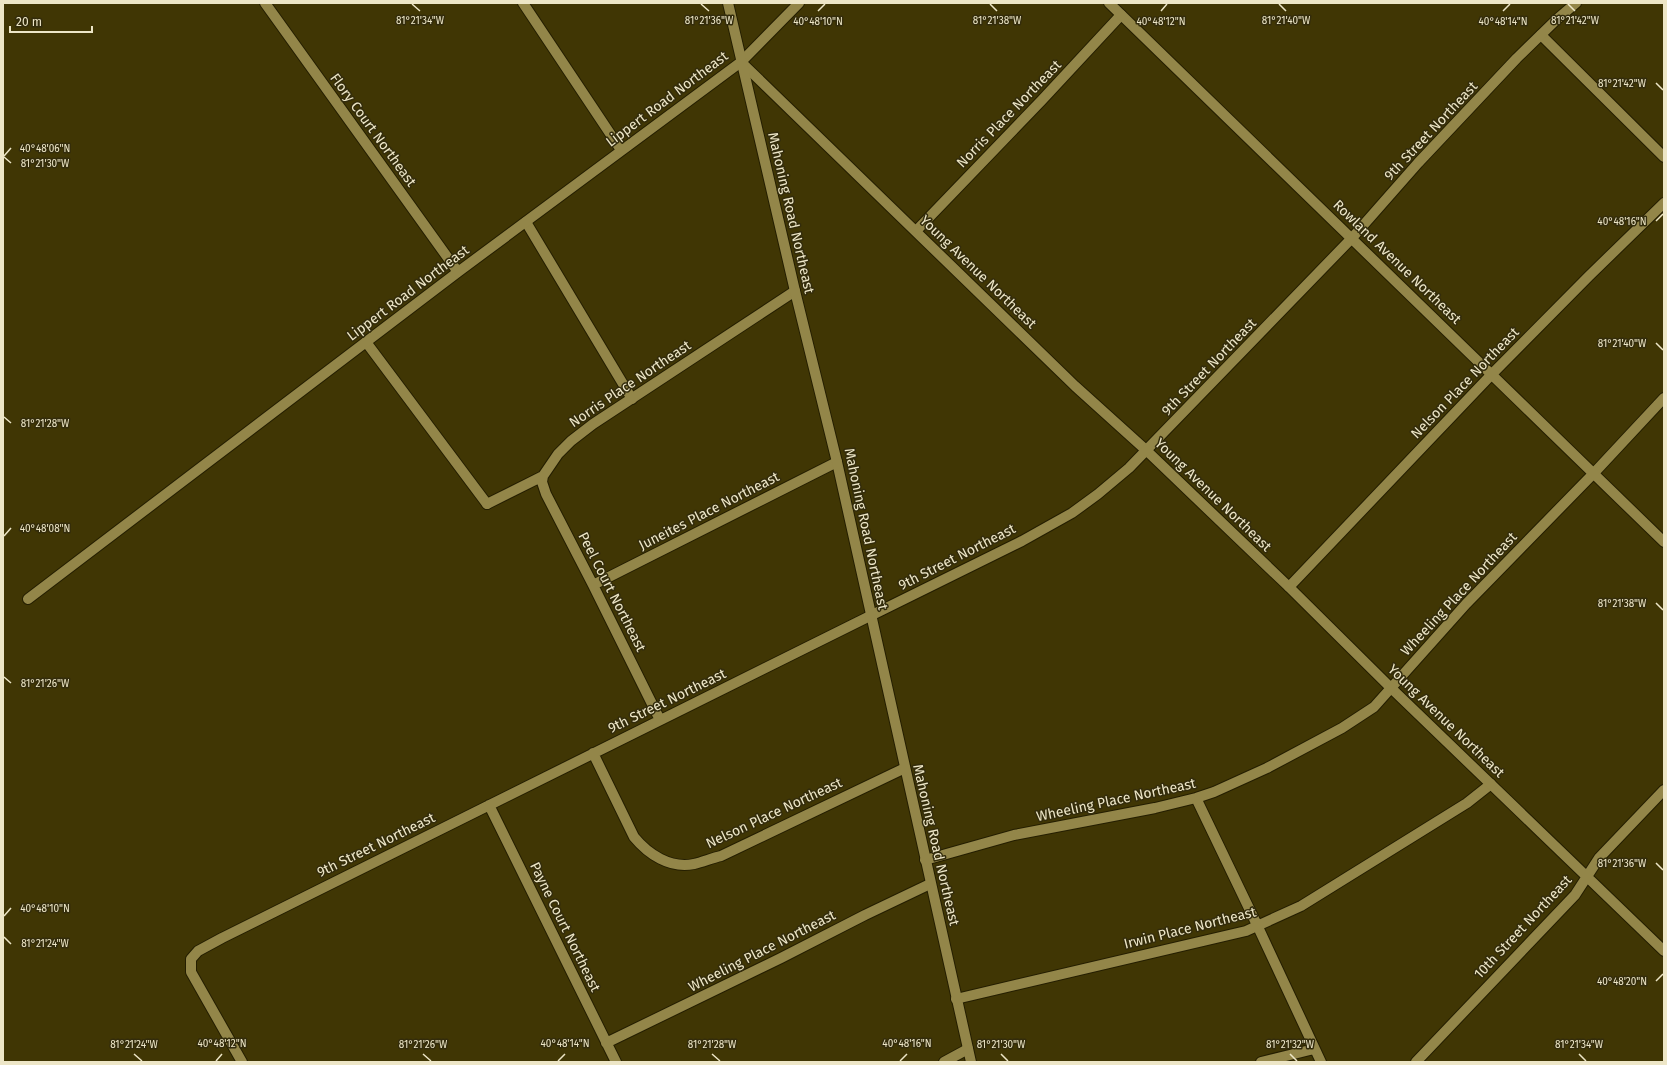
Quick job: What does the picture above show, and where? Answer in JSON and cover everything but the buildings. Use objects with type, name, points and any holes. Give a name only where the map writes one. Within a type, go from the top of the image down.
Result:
[{"type":"street","name":"Flory Court Northeast","points":[[265,3],[458,272]]},
{"type":"street","points":[[523,3],[621,150]]},
{"type":"street","name":"Mahoning Road Northeast","points":[[728,3],[795,291],[837,462],[870,616],[971,1062]]},
{"type":"street","name":"Lippert Road Northeast","points":[[28,599],[458,272],[741,62],[799,3]]},
{"type":"street","name":"Rowland Avenue Northeast","points":[[1109,3],[1664,542]]},
{"type":"street","name":"9th Street Northeast","points":[[242,1062],[191,972],[191,959],[198,951],[593,753],[1022,541],[1072,513],[1114,481],[1147,451],[1352,238],[1517,58],[1556,20],[1576,3]]},
{"type":"street","name":"Norris Place Northeast","points":[[916,231],[1042,100],[1121,15]]},
{"type":"street","points":[[1541,35],[1664,157]]},
{"type":"street","name":"Young Avenue Northeast","points":[[741,62],[1076,386],[1147,451],[1289,587],[1390,687],[1664,951]]},
{"type":"street","name":"Nelson Place Northeast","points":[[1289,587],[1492,374],[1664,203]]},
{"type":"street","points":[[526,222],[632,399]]},
{"type":"street","name":"Norris Place Northeast","points":[[543,476],[552,461],[571,441],[593,424],[795,291]]},
{"type":"street","points":[[366,342],[487,504],[543,476]]},
{"type":"street","name":"Wheeling Place Northeast","points":[[925,860],[1014,836],[1155,808],[1196,798],[1214,792],[1267,768],[1342,728],[1374,707],[1390,687],[1466,604],[1594,473],[1664,398]]},
{"type":"street","name":"Juneites Place Northeast","points":[[593,585],[837,462]]},
{"type":"street","name":"Peel Court Northeast","points":[[543,476],[542,482],[546,494],[660,720]]},
{"type":"street","name":"Nelson Place Northeast","points":[[593,753],[634,836],[643,848],[662,860],[673,864],[693,865],[721,856],[905,768]]},
{"type":"street","name":"Irwin Place Northeast","points":[[956,999],[1258,927],[1307,902],[1467,803],[1491,784]]},
{"type":"street","name":"10th Street Northeast","points":[[1416,1062],[1575,894],[1599,858],[1664,790]]},
{"type":"street","points":[[1196,798],[1321,1062]]},
{"type":"street","name":"Payne Court Northeast","points":[[489,805],[616,1062]]},
{"type":"street","name":"Wheeling Place Northeast","points":[[606,1043],[930,884]]},
{"type":"street","points":[[944,1062],[968,1049]]},
{"type":"street","points":[[1261,1062],[1314,1049]]}]
